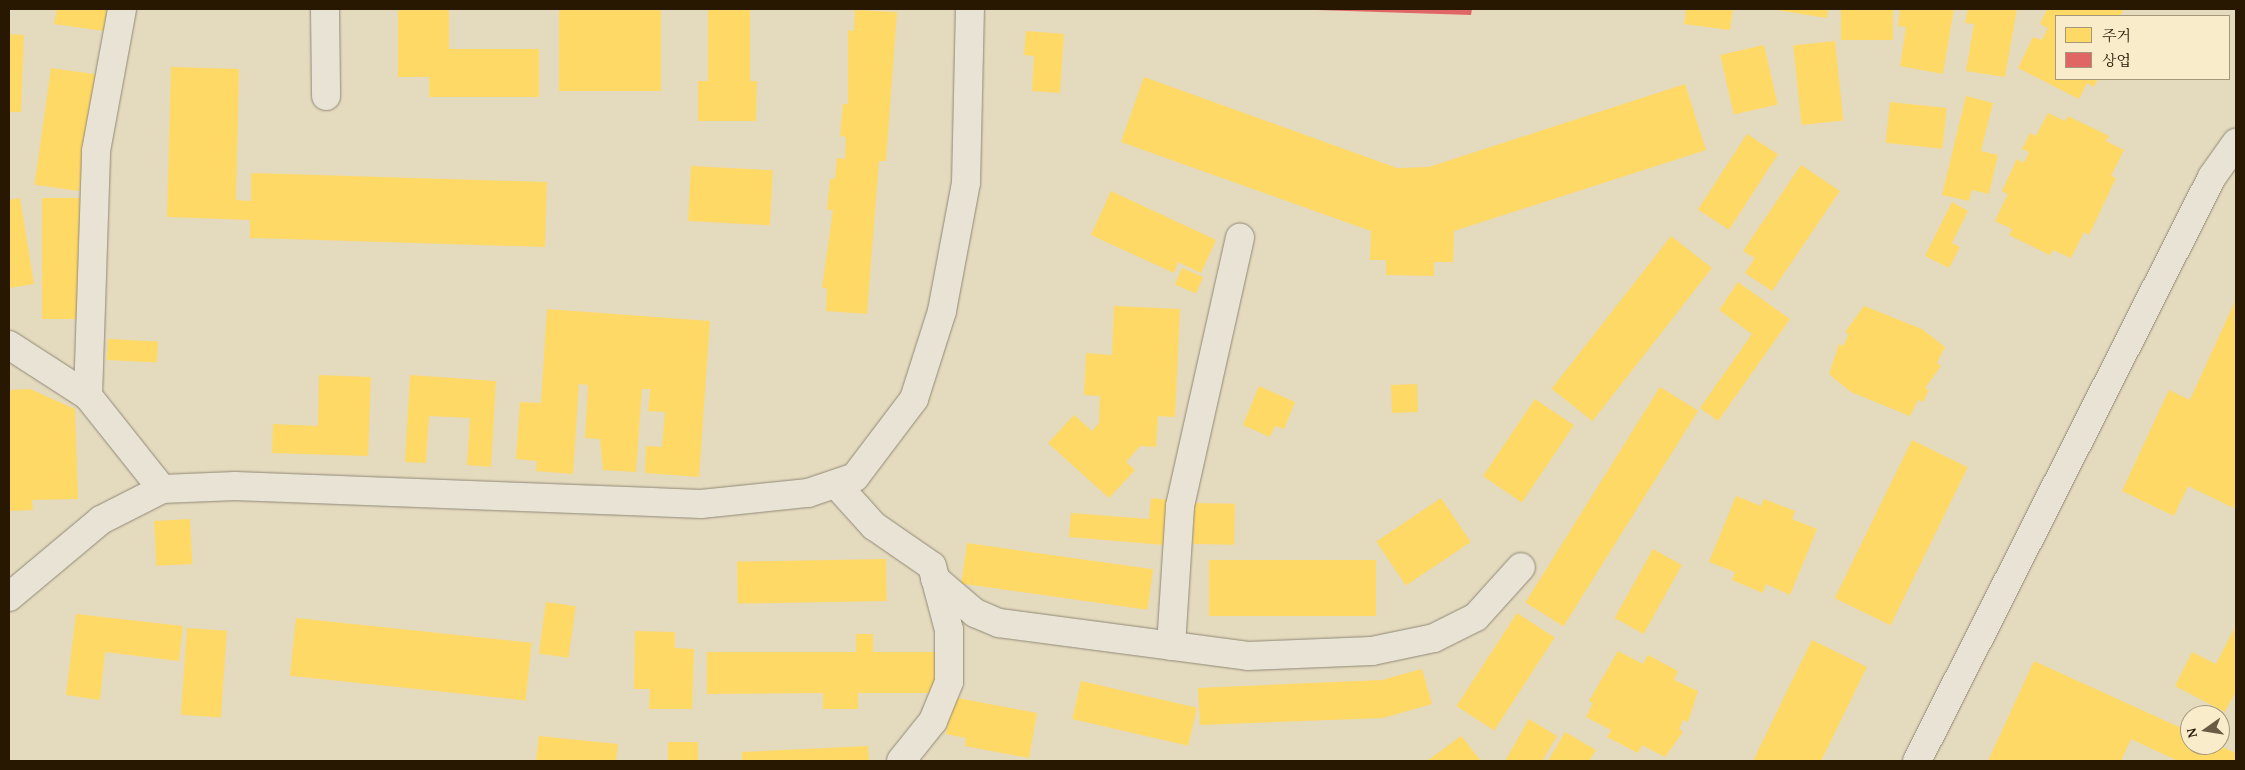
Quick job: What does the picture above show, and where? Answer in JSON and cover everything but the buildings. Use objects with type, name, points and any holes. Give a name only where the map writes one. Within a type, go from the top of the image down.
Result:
[{"type":"street","points":[[88,396],[96,151],[122,9]]},
{"type":"street","points":[[325,9],[326,96]]},
{"type":"street","points":[[9,597],[101,520],[162,489],[235,486],[701,504],[808,493],[855,477],[914,399],[942,311],[966,183],[970,9]]},
{"type":"street","points":[[1917,761],[2212,177],[2236,143]]},
{"type":"street","points":[[1171,646],[1180,506],[1240,238]]},
{"type":"street","points":[[9,345],[88,396],[162,489]]},
{"type":"street","points":[[836,484],[874,526],[932,566],[949,630],[949,682],[933,721],[901,761]]},
{"type":"street","points":[[935,579],[975,613],[999,623],[1248,656],[1372,651],[1434,638],[1476,617],[1521,567]]}]
